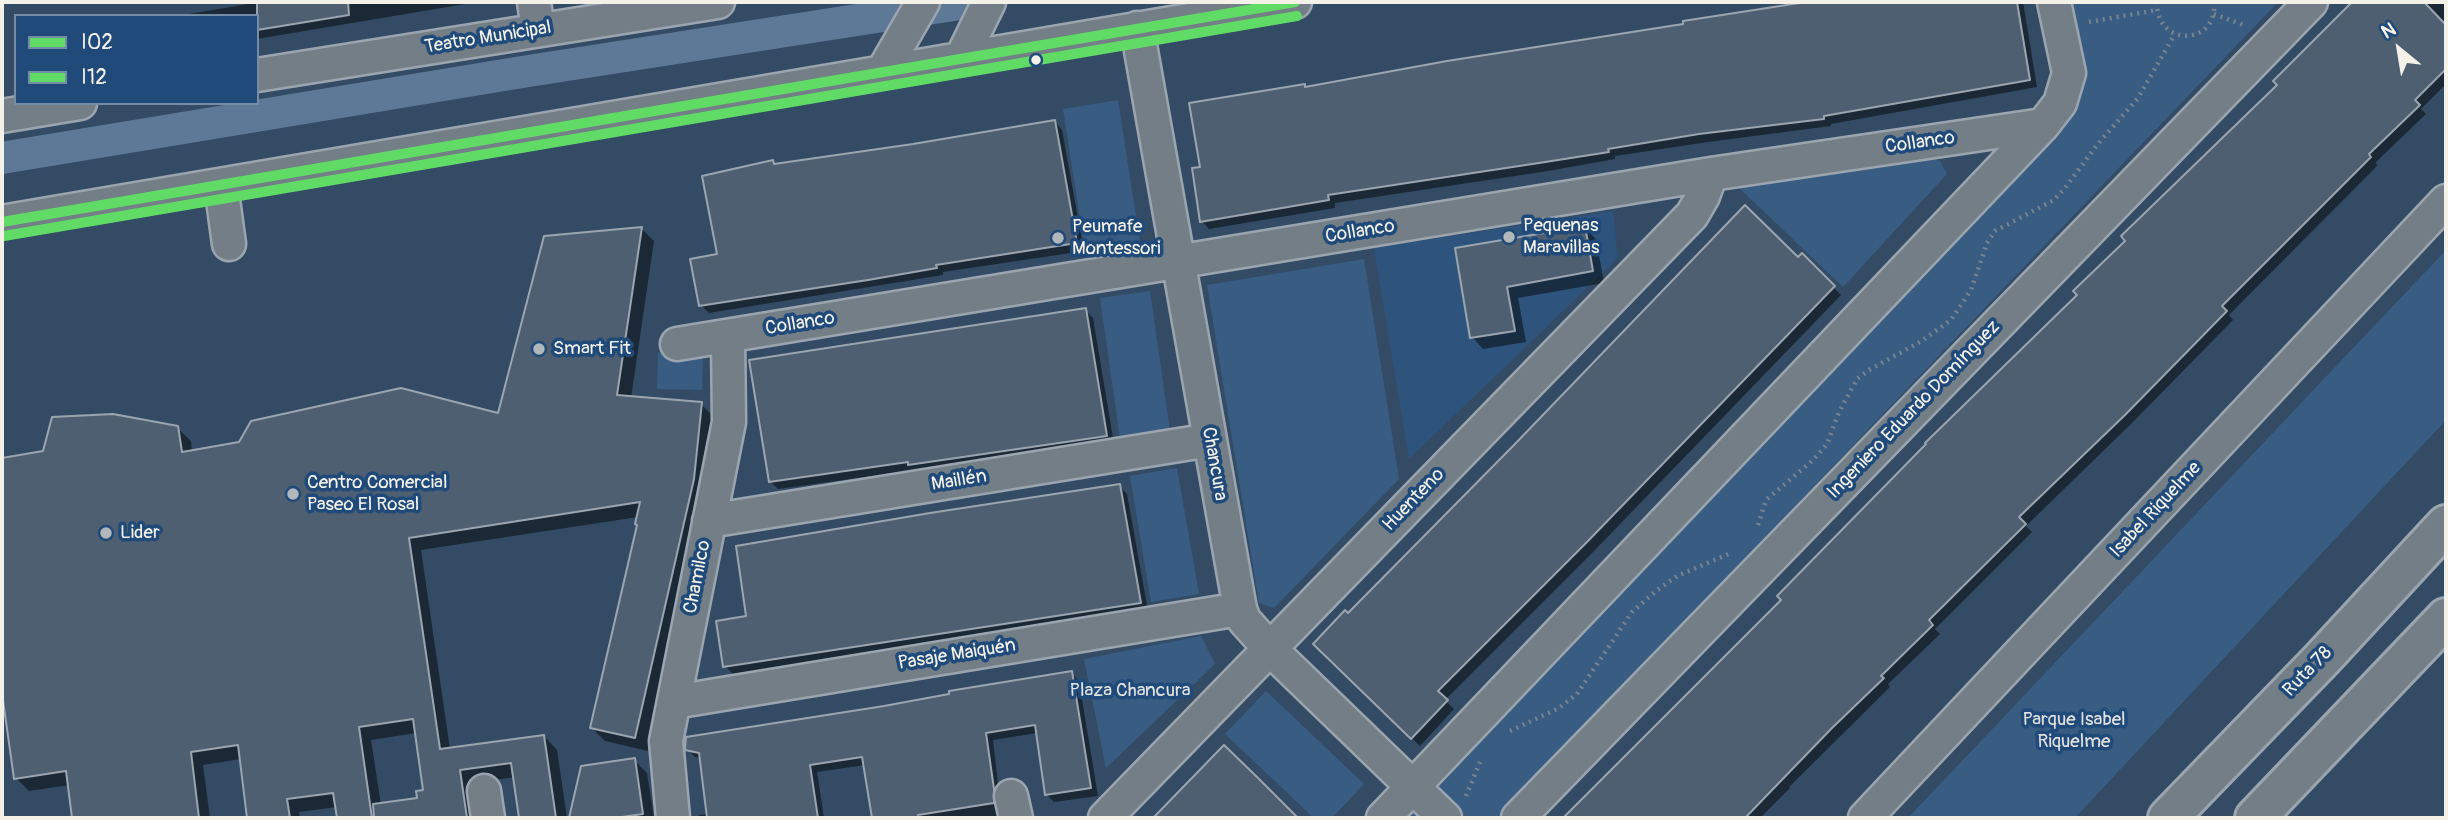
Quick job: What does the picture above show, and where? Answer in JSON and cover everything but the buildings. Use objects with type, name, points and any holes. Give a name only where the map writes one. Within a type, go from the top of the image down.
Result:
[{"type":"highway","name":"Ruta 78","points":[[2168,818],[2322,659],[2446,524]]},
{"type":"highway","points":[[2256,818],[2446,618]]},
{"type":"street","name":"Teatro Municipal","points":[[259,75],[536,16],[718,2]]},
{"type":"street","points":[[883,71],[923,2]]},
{"type":"street","points":[[965,52],[989,2]]},
{"type":"street","points":[[2,222],[883,71],[965,52],[1295,2]]},
{"type":"street","name":"Ingeniero Eduardo Domínguez","points":[[1518,818],[2311,2]]},
{"type":"street","points":[[1383,818],[2043,125],[2060,103],[2068,73],[2056,13]]},
{"type":"street","name":"Chancura","points":[[1137,28],[1244,620],[1270,649],[1414,788],[1453,810]]},
{"type":"street","points":[[2,116],[68,105]]},
{"type":"street","name":"Collanco","points":[[677,344],[1711,174],[2043,125]]},
{"type":"street","name":"Huenteno","points":[[1105,818],[1692,215],[1711,174]]},
{"type":"street","points":[[221,185],[229,244]]},
{"type":"street","name":"Isabel Riquelme","points":[[1866,818],[2446,201]]},
{"type":"street","name":"Chamilco","points":[[673,818],[666,741],[729,422],[728,336]]},
{"type":"street","name":"Maillén","points":[[709,521],[1210,440]]},
{"type":"street","name":"Pasaje Maiquén","points":[[674,702],[1240,609]]},
{"type":"path","points":[[2157,2],[2157,10],[2164,26],[2175,34],[2188,36],[2205,29],[2214,14],[2214,2]]},
{"type":"path","points":[[2056,13],[2086,23],[2157,10]]},
{"type":"path","points":[[1753,533],[1758,527],[1766,500],[1812,461],[1827,444],[1839,412],[1857,379],[1920,342],[1951,320],[1971,290],[1987,243],[1995,232],[2054,200],[2065,188],[2097,145],[2138,98],[2175,34]]},
{"type":"path","points":[[1503,735],[1559,708],[1577,694],[1632,612],[1656,591],[1677,576],[1735,551]]},
{"type":"path","points":[[1453,810],[1468,794],[1482,758]]},
{"type":"shaded area","points":[[1613,211],[1618,258],[1409,459],[1374,248]]},
{"type":"green space","points":[[2061,2],[2278,2],[1496,818],[1391,818],[2061,122]]},
{"type":"green space","points":[[1118,100],[1140,242],[1085,251],[1063,109]]},
{"type":"green space","points":[[1928,157],[1940,161],[1947,174],[1843,287],[1736,185]]},
{"type":"green space","name":"Parque Isabel Riquelme","points":[[2446,250],[2446,420],[2075,818],[1908,818]]},
{"type":"green space","points":[[1364,259],[1399,479],[1274,608],[1259,603],[1207,285]]},
{"type":"green space","points":[[1150,291],[1170,431],[1120,438],[1100,298]]},
{"type":"green space","points":[[658,353],[703,354],[702,390],[657,389]]},
{"type":"green space","points":[[1177,468],[1199,594],[1151,602],[1130,476]]},
{"type":"green space","name":"Plaza Chancura","points":[[1201,636],[1215,664],[1106,768],[1084,659]]},
{"type":"green space","name":"Plaza Chancura","points":[[1266,691],[1364,784],[1332,818],[1314,818],[1225,734]]},
{"type":"waterway","points":[[2,158],[522,72],[973,2]]},
{"type":"transit line","name":"I02","points":[[2,222],[1295,2]]},
{"type":"transit line","name":"I12","points":[[4,236],[1297,16]]},
{"type":"place","name":"Pequenas Maravillas","points":[[1509,237]]},
{"type":"place","name":"Peumafe Montessori","points":[[1058,238]]},
{"type":"place","name":"Smart Fit","points":[[539,349]]},
{"type":"place","name":"Centro Comercial Paseo El Rosal","points":[[293,494]]},
{"type":"place","name":"Lider","points":[[106,533]]}]
